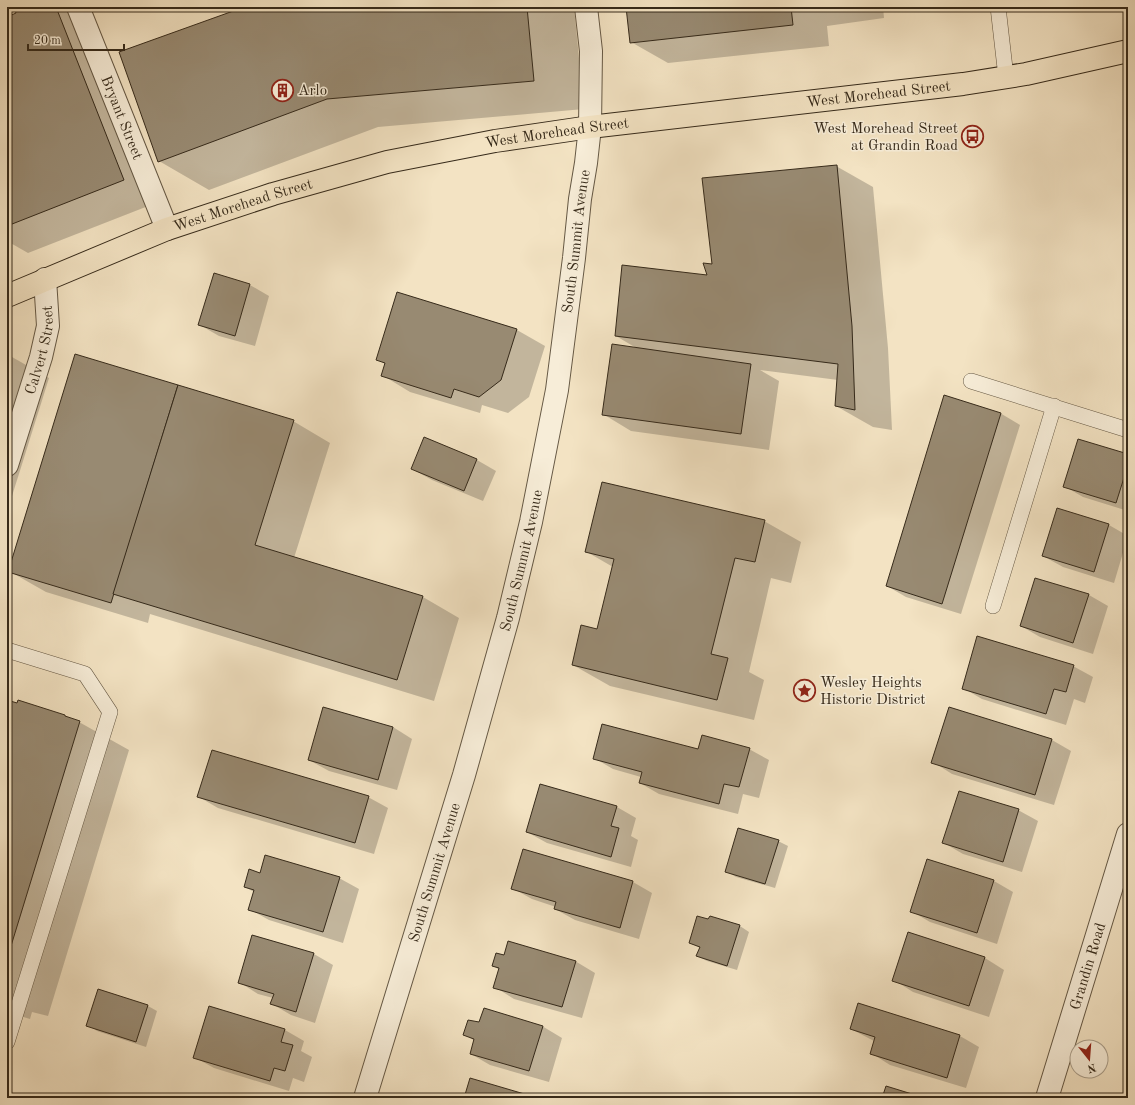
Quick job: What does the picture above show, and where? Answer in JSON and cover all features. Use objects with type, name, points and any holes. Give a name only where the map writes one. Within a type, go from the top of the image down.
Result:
[{"type":"main road","name":"West Morehead Street","points":[[7,296],[167,229],[273,194],[387,162],[495,141],[590,127],[963,84],[1006,77],[1128,52]]},
{"type":"street","name":"Bryant Street","points":[[78,7],[167,229]]},
{"type":"street","name":"South Summit Avenue","points":[[365,1098],[464,775],[508,618],[528,536],[557,390],[590,127],[591,51],[586,7]]},
{"type":"street","name":"Calvert Street","points":[[7,465],[41,357],[48,326],[45,279]]},
{"type":"street","name":"Grandin Road","points":[[1047,1098],[1128,834]]},
{"type":"lane","points":[[998,7],[1006,77]]},
{"type":"lane","points":[[971,380],[1128,430]]},
{"type":"lane","points":[[993,606],[1054,406]]},
{"type":"lane","points":[[7,650],[85,674],[110,712],[8,1036]]},
{"type":"building","points":[[14,7],[56,7],[124,180],[7,226],[7,17],[16,13]]},
{"type":"building","name":"Arlo","points":[[236,7],[339,7],[340,11],[380,7],[527,7],[534,81],[327,99],[158,162],[119,52],[236,10]]},
{"type":"building","points":[[626,7],[791,7],[793,25],[630,43]]},
{"type":"building","points":[[837,165],[852,326],[855,410],[835,406],[838,364],[615,336],[622,265],[707,275],[703,263],[712,264],[702,178]]},
{"type":"building","points":[[214,273],[250,284],[235,336],[198,325]]},
{"type":"building","points":[[397,292],[517,329],[501,380],[479,397],[454,389],[451,398],[381,376],[385,363],[376,360]]},
{"type":"building","points":[[612,344],[751,364],[741,434],[602,415]]},
{"type":"building","points":[[75,354],[178,385],[111,603],[8,572]]},
{"type":"building","points":[[178,385],[294,420],[255,545],[423,596],[397,680],[113,594]]},
{"type":"building","points":[[944,395],[1001,413],[942,604],[886,586]]},
{"type":"building","points":[[424,437],[477,459],[464,491],[411,469]]},
{"type":"building","points":[[1078,439],[1128,454],[1128,465],[1116,503],[1063,487]]},
{"type":"building","points":[[602,482],[765,520],[755,562],[735,558],[711,654],[728,658],[717,700],[572,665],[581,625],[597,629],[614,559],[585,552]]},
{"type":"building","points":[[1057,508],[1109,524],[1094,572],[1042,556]]},
{"type":"building","points":[[1035,578],[1089,594],[1073,643],[1020,626]]},
{"type":"building","points":[[977,636],[1074,665],[1066,692],[1054,689],[1046,714],[962,689]]},
{"type":"building","points":[[7,700],[17,703],[18,700],[80,721],[7,959]]},
{"type":"building","points":[[323,707],[393,727],[378,780],[308,760]]},
{"type":"building","points":[[949,707],[1052,739],[1035,795],[931,763]]},
{"type":"building","points":[[602,724],[698,749],[702,735],[750,748],[739,787],[724,784],[719,804],[639,783],[642,772],[593,759]]},
{"type":"building","points":[[212,750],[369,796],[355,843],[197,797]]},
{"type":"building","points":[[540,784],[617,806],[611,826],[619,828],[611,857],[526,832]]},
{"type":"building","points":[[959,791],[1019,809],[1003,862],[942,843]]},
{"type":"building","points":[[738,828],[779,840],[765,884],[725,872]]},
{"type":"building","points":[[523,849],[633,881],[620,928],[554,909],[556,902],[511,889]]},
{"type":"building","points":[[265,855],[340,877],[323,932],[248,910],[254,890],[244,887],[249,869],[260,873]]},
{"type":"building","points":[[927,859],[994,880],[977,933],[910,912]]},
{"type":"building","points":[[697,916],[708,919],[710,916],[740,925],[727,966],[696,956],[700,947],[689,943]]},
{"type":"building","points":[[908,932],[985,957],[969,1006],[892,981]]},
{"type":"building","points":[[252,935],[314,953],[296,1012],[270,1004],[274,994],[238,983]]},
{"type":"building","points":[[508,941],[576,961],[562,1007],[493,988],[499,968],[492,966],[496,953],[504,955]]},
{"type":"building","points":[[98,989],[148,1005],[136,1042],[86,1026]]},
{"type":"building","points":[[858,1003],[960,1035],[947,1078],[870,1054],[875,1037],[850,1029]]},
{"type":"building","points":[[209,1006],[285,1029],[281,1042],[293,1045],[285,1071],[274,1068],[270,1081],[193,1058]]},
{"type":"building","points":[[484,1008],[543,1026],[529,1071],[470,1054],[474,1039],[463,1035],[468,1020],[479,1022]]},
{"type":"building","points":[[470,1078],[538,1098],[464,1098]]},
{"type":"building","points":[[886,1086],[925,1098],[882,1098]]},
{"type":"place","name":"Arlo","points":[[282,90]]},
{"type":"place","name":"West Morehead Street at Grandin Road","points":[[973,137]]},
{"type":"place","name":"Wesley Heights Historic District","points":[[804,691]]}]
